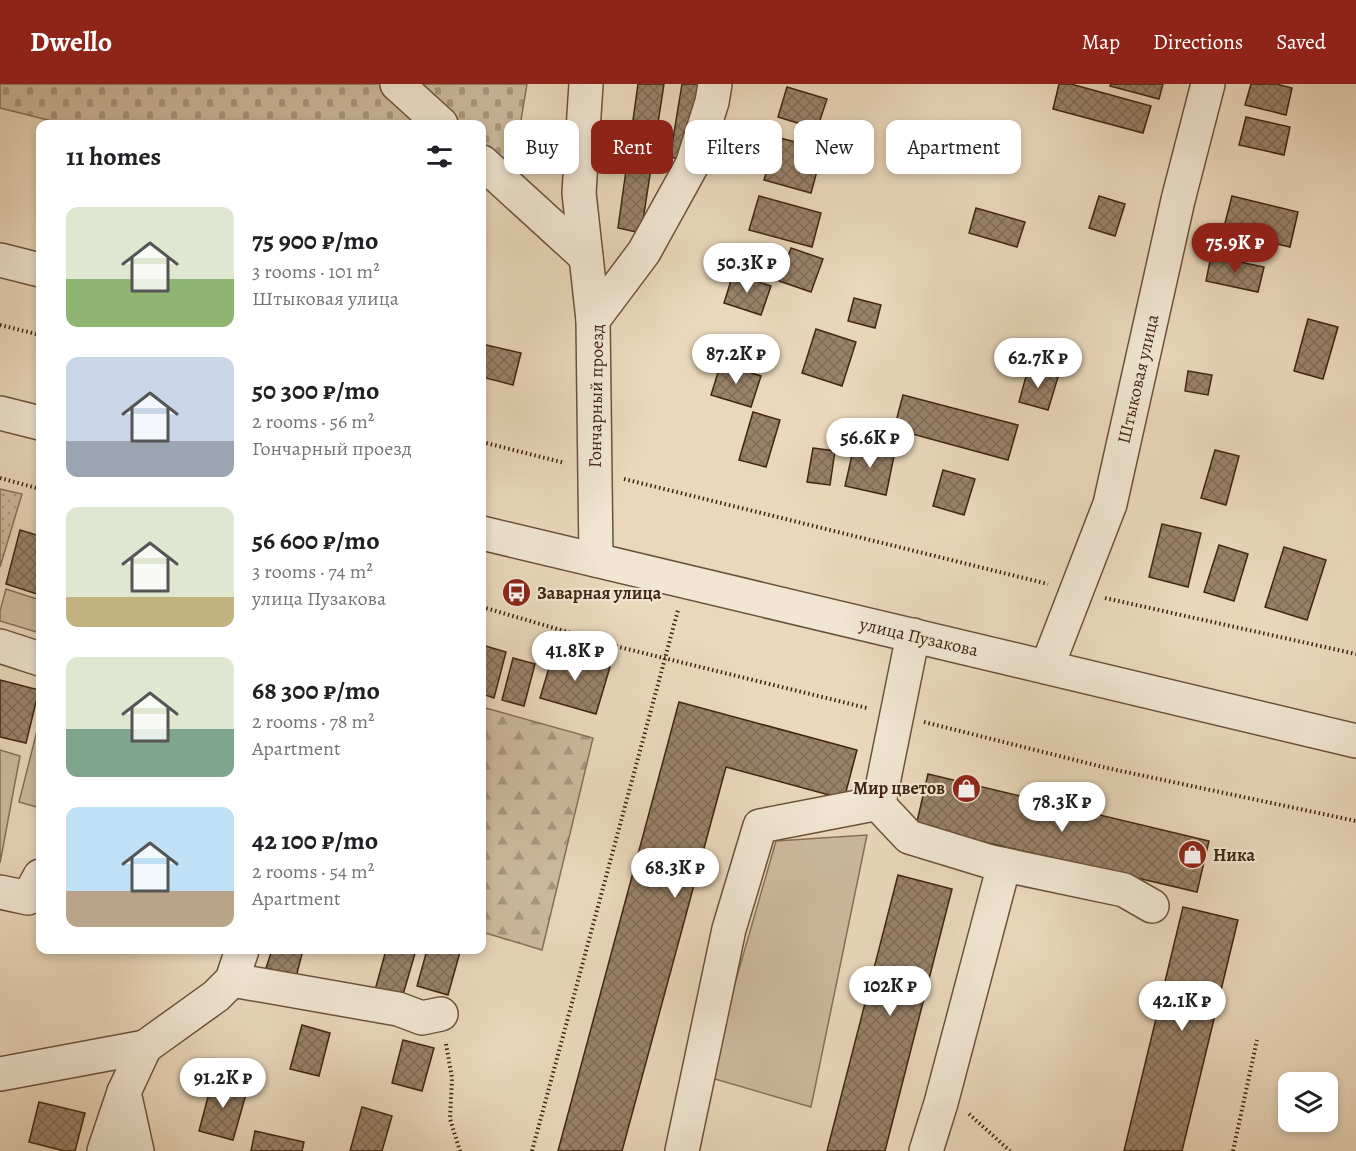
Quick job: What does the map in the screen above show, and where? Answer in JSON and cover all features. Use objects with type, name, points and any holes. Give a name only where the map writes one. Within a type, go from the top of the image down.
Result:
[{"type":"street","points":[[397,84],[437,120]]},
{"type":"street","points":[[586,84],[579,194],[593,320]]},
{"type":"street","name":"Гончарный проезд","points":[[596,560],[593,320],[644,252],[692,165],[712,102],[715,84]]},
{"type":"street","name":"Штыковая улица","points":[[1047,667],[1110,504],[1178,200],[1209,84]]},
{"type":"street","points":[[486,166],[586,257]]},
{"type":"street","points":[[0,260],[36,269]]},
{"type":"street","points":[[0,413],[36,422]]},
{"type":"street","name":"улица Пузакова","points":[[486,534],[1356,741]]},
{"type":"street","points":[[877,803],[913,635]]},
{"type":"street","points":[[0,646],[36,657]]},
{"type":"street","points":[[877,803],[909,837],[1004,865],[1124,890],[1152,906]]},
{"type":"street","points":[[682,1151],[729,929],[760,826],[877,803]]},
{"type":"street","points":[[926,1151],[944,1092],[1004,865]]},
{"type":"street","points":[[0,892],[28,898],[36,883]]},
{"type":"street","points":[[0,1074],[145,1047],[216,996],[232,980],[241,954]]},
{"type":"street","points":[[232,980],[398,1009],[422,1018],[441,1014]]},
{"type":"street","points":[[104,1151],[124,1092],[145,1047]]},
{"type":"street","points":[[124,1092],[137,1151]]},
{"type":"path","points":[[0,325],[36,334]]},
{"type":"path","points":[[486,443],[1076,592],[1356,654]]},
{"type":"path","points":[[0,478],[36,488]]},
{"type":"path","points":[[532,1151],[686,582]]},
{"type":"path","points":[[441,1014],[452,1078],[450,1119],[460,1151]]},
{"type":"path","points":[[1233,1151],[1257,1040]]},
{"type":"path","points":[[944,1092],[1010,1151]]},
{"type":"green space","points":[[0,84],[527,84],[521,120],[504,120],[504,158],[486,171],[486,120],[48,120],[0,108]]},
{"type":"green space","points":[[0,489],[22,494],[0,567]]},
{"type":"green space","points":[[6,589],[36,599],[36,632],[0,621],[0,611]]},
{"type":"green space","points":[[486,708],[593,738],[542,950],[486,933]]},
{"type":"green space","points":[[36,735],[36,807],[19,802]]},
{"type":"green space","points":[[0,750],[20,756],[0,863]]},
{"type":"green space","points":[[867,835],[811,1107],[708,1077],[776,841]]},
{"type":"building","points":[[638,84],[664,84],[658,120],[633,120]]},
{"type":"building","points":[[682,84],[700,84],[694,120],[685,120],[685,160],[673,158],[673,139]]},
{"type":"building","points":[[1059,84],[1071,84],[1151,106],[1143,133],[1053,109]]},
{"type":"building","points":[[1111,84],[1163,84],[1159,99],[1110,86]]},
{"type":"building","points":[[1251,84],[1276,84],[1292,88],[1286,115],[1245,105]]},
{"type":"building","points":[[787,87],[827,99],[820,120],[794,120],[794,122],[778,117]]},
{"type":"building","points":[[1246,117],[1290,127],[1284,155],[1239,145]]},
{"type":"building","points":[[782,139],[794,142],[794,174],[816,174],[811,193],[764,180],[766,174],[782,174]]},
{"type":"building","points":[[626,174],[650,174],[641,233],[618,228]]},
{"type":"building","points":[[759,196],[821,213],[812,247],[749,230]]},
{"type":"building","points":[[1099,196],[1125,204],[1115,236],[1089,228]]},
{"type":"building","points":[[1232,196],[1298,212],[1290,247],[1223,231]]},
{"type":"building","points":[[976,208],[1025,222],[1017,247],[969,233]]},
{"type":"building","points":[[791,248],[823,259],[811,292],[779,281]]},
{"type":"building","points":[[1211,256],[1264,267],[1258,292],[1206,281]]},
{"type":"building","points":[[733,274],[771,286],[761,315],[724,303]]},
{"type":"building","points":[[854,298],[881,305],[875,328],[848,321]]},
{"type":"building","points":[[1308,319],[1338,327],[1323,379],[1294,371]]},
{"type":"building","points":[[816,329],[856,342],[842,386],[802,373]]},
{"type":"building","points":[[486,345],[521,353],[513,385],[486,378]]},
{"type":"building","points":[[721,363],[761,376],[751,407],[711,395]]},
{"type":"building","points":[[1028,369],[1058,377],[1048,410],[1019,402]]},
{"type":"building","points":[[1188,371],[1212,375],[1208,395],[1185,391]]},
{"type":"building","points":[[903,395],[1018,425],[1008,460],[894,429]]},
{"type":"building","points":[[753,412],[780,420],[766,467],[739,460]]},
{"type":"building","points":[[855,442],[895,451],[886,495],[845,486]]},
{"type":"building","points":[[813,448],[835,451],[830,485],[807,482]]},
{"type":"building","points":[[1215,450],[1239,456],[1226,505],[1201,498]]},
{"type":"building","points":[[943,470],[975,479],[964,515],[933,506]]},
{"type":"building","points":[[1162,524],[1201,533],[1188,587],[1149,577]]},
{"type":"building","points":[[20,530],[36,535],[36,594],[6,584]]},
{"type":"building","points":[[1219,545],[1248,554],[1234,601],[1204,592]]},
{"type":"building","points":[[1284,547],[1326,560],[1307,620],[1265,607]]},
{"type":"building","points":[[486,646],[506,652],[494,698],[486,695]]},
{"type":"building","points":[[554,651],[610,667],[596,714],[540,698]]},
{"type":"building","points":[[513,658],[535,664],[524,706],[502,700]]},
{"type":"building","points":[[0,680],[36,689],[36,702],[26,743],[0,737]]},
{"type":"building","points":[[679,702],[857,750],[844,799],[726,767],[622,1151],[558,1151]]},
{"type":"building","points":[[928,774],[1209,841],[1197,892],[916,826]]},
{"type":"building","points":[[898,875],[952,889],[885,1151],[827,1151]]},
{"type":"building","points":[[1183,907],[1238,920],[1182,1151],[1124,1151]]},
{"type":"building","points":[[271,954],[302,954],[296,977],[266,968]]},
{"type":"building","points":[[385,954],[415,954],[402,998],[375,990]]},
{"type":"building","points":[[426,954],[459,954],[448,995],[417,986]]},
{"type":"building","points":[[302,1025],[330,1033],[319,1076],[290,1069]]},
{"type":"building","points":[[403,1040],[434,1048],[422,1091],[392,1083]]},
{"type":"building","points":[[213,1078],[248,1087],[233,1140],[199,1131]]},
{"type":"building","points":[[39,1102],[85,1113],[75,1151],[64,1151],[29,1142]]},
{"type":"building","points":[[362,1107],[392,1116],[382,1151],[350,1151]]},
{"type":"building","points":[[255,1131],[304,1142],[302,1151],[251,1151]]},
{"type":"place","name":"Заварная улица","points":[[516,593]]},
{"type":"place","name":"Мир цветов","points":[[966,788]]},
{"type":"place","name":"Ника","points":[[1192,855]]}]
